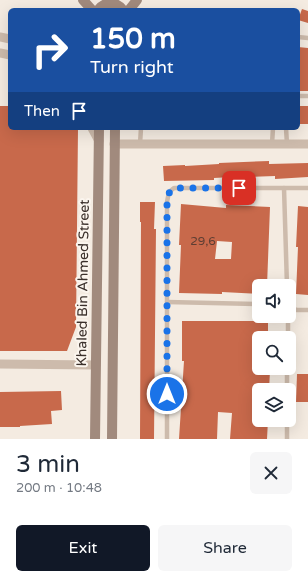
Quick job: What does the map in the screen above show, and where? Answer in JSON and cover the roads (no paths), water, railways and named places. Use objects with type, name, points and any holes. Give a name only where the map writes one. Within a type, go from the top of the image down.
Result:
[{"type":"main road","points":[[83,0],[90,8]]},
{"type":"main road","points":[[131,8],[137,0]]},
{"type":"main road","points":[[100,8],[109,3],[117,4],[121,8]]},
{"type":"main road","name":"Khaled Bin Ahmed Street","points":[[95,439],[99,130]]},
{"type":"main road","points":[[112,439],[115,130]]},
{"type":"street","points":[[93,130],[99,141]]},
{"type":"street","points":[[114,144],[308,144]]},
{"type":"street","points":[[0,364],[96,365]]},
{"type":"lane","points":[[140,144],[141,130]]},
{"type":"lane","points":[[272,144],[273,130]]},
{"type":"lane","points":[[286,130],[287,144]]},
{"type":"lane","points":[[167,439],[168,192],[178,188],[308,188]]},
{"type":"lane","points":[[284,188],[287,279]]},
{"type":"lane","points":[[167,302],[252,304]]},
{"type":"lane","points":[[296,310],[308,310]]},
{"type":"lane","points":[[286,439],[287,427]]}]
